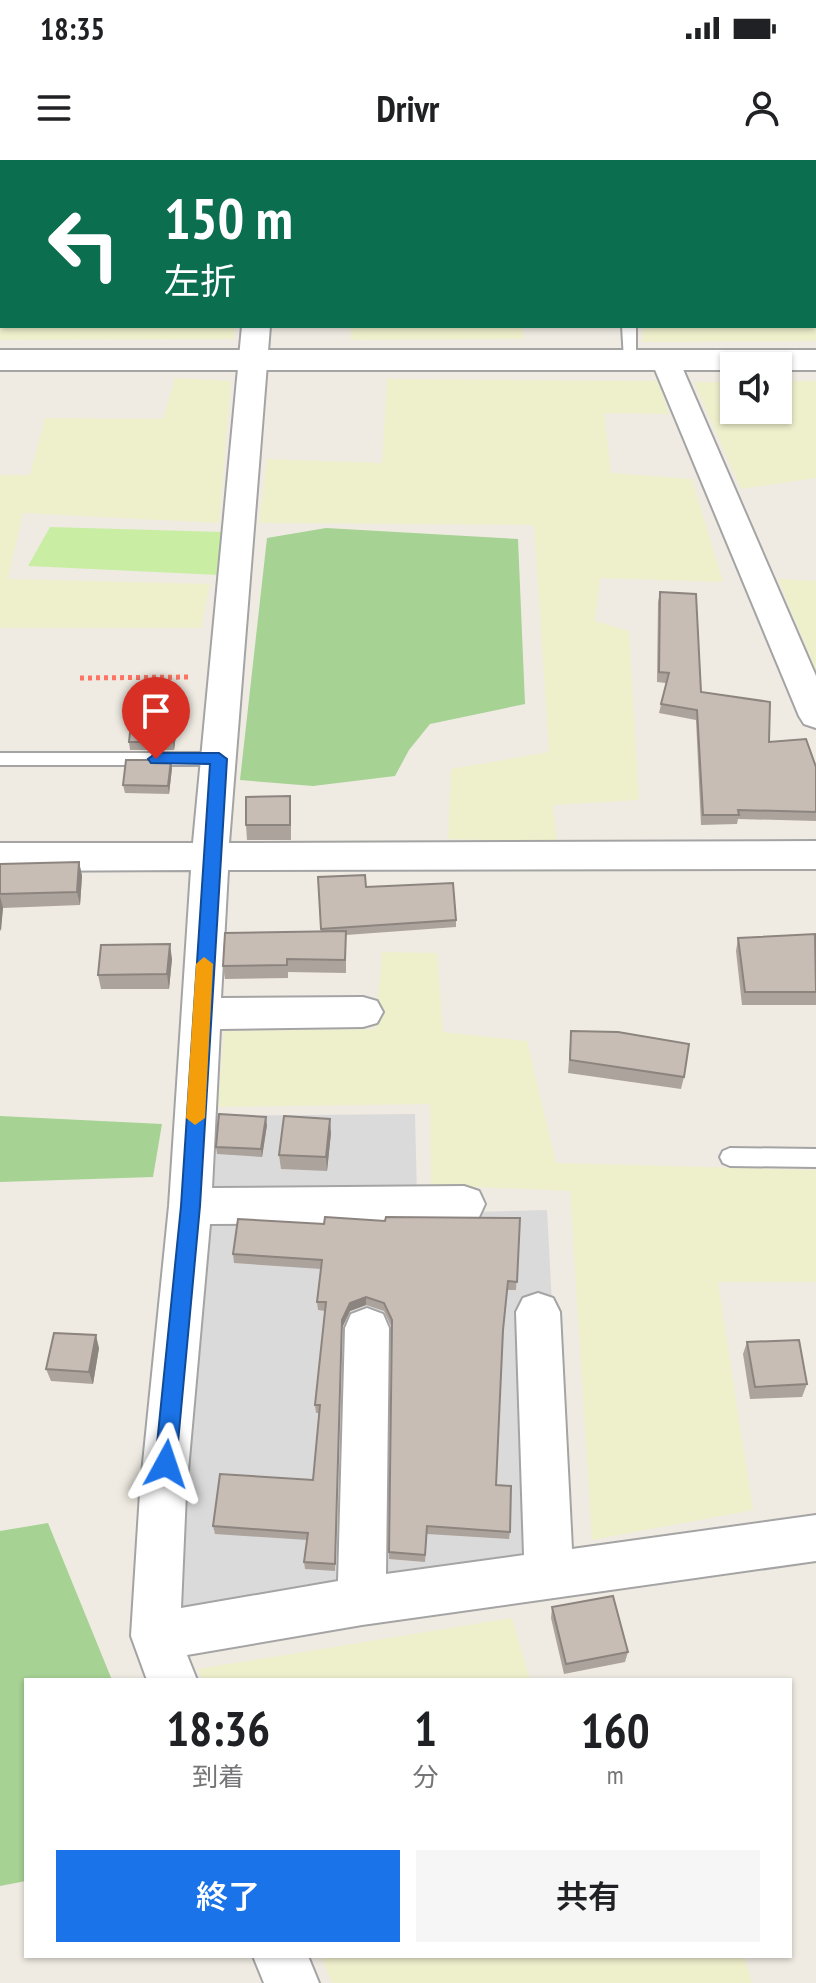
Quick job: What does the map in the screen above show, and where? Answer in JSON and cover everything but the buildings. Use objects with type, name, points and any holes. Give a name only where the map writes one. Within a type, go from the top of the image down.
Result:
[{"type":"street","points":[[171,1678],[155,1636],[163,1493],[190,1206],[210,856],[254,343]]},
{"type":"street","points":[[0,360],[254,343],[631,360],[816,360]]},
{"type":"street","points":[[665,360],[816,716]]},
{"type":"street","points":[[0,857],[816,855]]},
{"type":"street","points":[[201,1014],[363,1012]]},
{"type":"street","points":[[190,1206],[464,1204]]},
{"type":"street","points":[[538,1312],[549,1574]]},
{"type":"street","points":[[362,1601],[367,1328]]},
{"type":"street","points":[[155,1636],[362,1601],[816,1538]]},
{"type":"street","points":[[281,1958],[292,1983]]},
{"type":"lane","points":[[629,328],[631,360]]},
{"type":"lane","points":[[0,759],[219,759]]},
{"type":"lane","points":[[730,1157],[816,1158]]},
{"type":"path","points":[[80,678],[226,676]]},
{"type":"shaded area","points":[[415,1114],[417,1196],[468,1212],[547,1210],[566,1565],[187,1612],[168,1598],[206,1116]]},
{"type":"green space","points":[[0,328],[235,328],[234,339],[0,340]]},
{"type":"green space","points":[[351,328],[522,328],[524,339],[351,340]]},
{"type":"green space","points":[[643,328],[816,328],[816,341],[642,342]]},
{"type":"green space","points":[[175,378],[231,381],[219,523],[23,513],[8,579],[210,584],[201,628],[0,628],[0,475],[30,475],[45,418],[163,419]]},
{"type":"green space","points":[[387,379],[658,381],[669,414],[604,413],[611,473],[692,479],[723,582],[600,578],[595,621],[629,631],[639,800],[553,805],[557,842],[448,839],[451,769],[549,752],[534,525],[259,523],[267,459],[382,463]]},
{"type":"green space","points":[[792,381],[816,381],[816,478],[741,489],[694,382],[720,382],[720,424],[792,424]]},
{"type":"green space","points":[[50,527],[223,532],[219,575],[28,566]]},
{"type":"green space","points":[[326,528],[518,539],[525,704],[430,724],[409,750],[395,776],[313,786],[240,780],[267,538]]},
{"type":"green space","points":[[778,579],[816,581],[816,670]]},
{"type":"green space","points":[[382,952],[437,953],[443,1032],[527,1041],[556,1163],[816,1170],[816,1282],[718,1282],[753,1510],[592,1540],[570,1191],[431,1185],[430,1104],[218,1107],[224,1031],[375,1029]]},
{"type":"green space","points":[[0,1116],[162,1124],[153,1177],[0,1182]]},
{"type":"green space","points":[[48,1523],[111,1678],[24,1678],[24,1881],[0,1886],[0,1531]]},
{"type":"green space","points":[[512,1618],[529,1678],[202,1678],[198,1669]]},
{"type":"green space","points":[[322,1958],[745,1958],[752,1983],[332,1983]]},
{"type":"slow traffic","points":[[195,1118],[204,964]]},
{"type":"route","points":[[156,759],[219,759],[210,856],[190,1206],[166,1464]]}]
